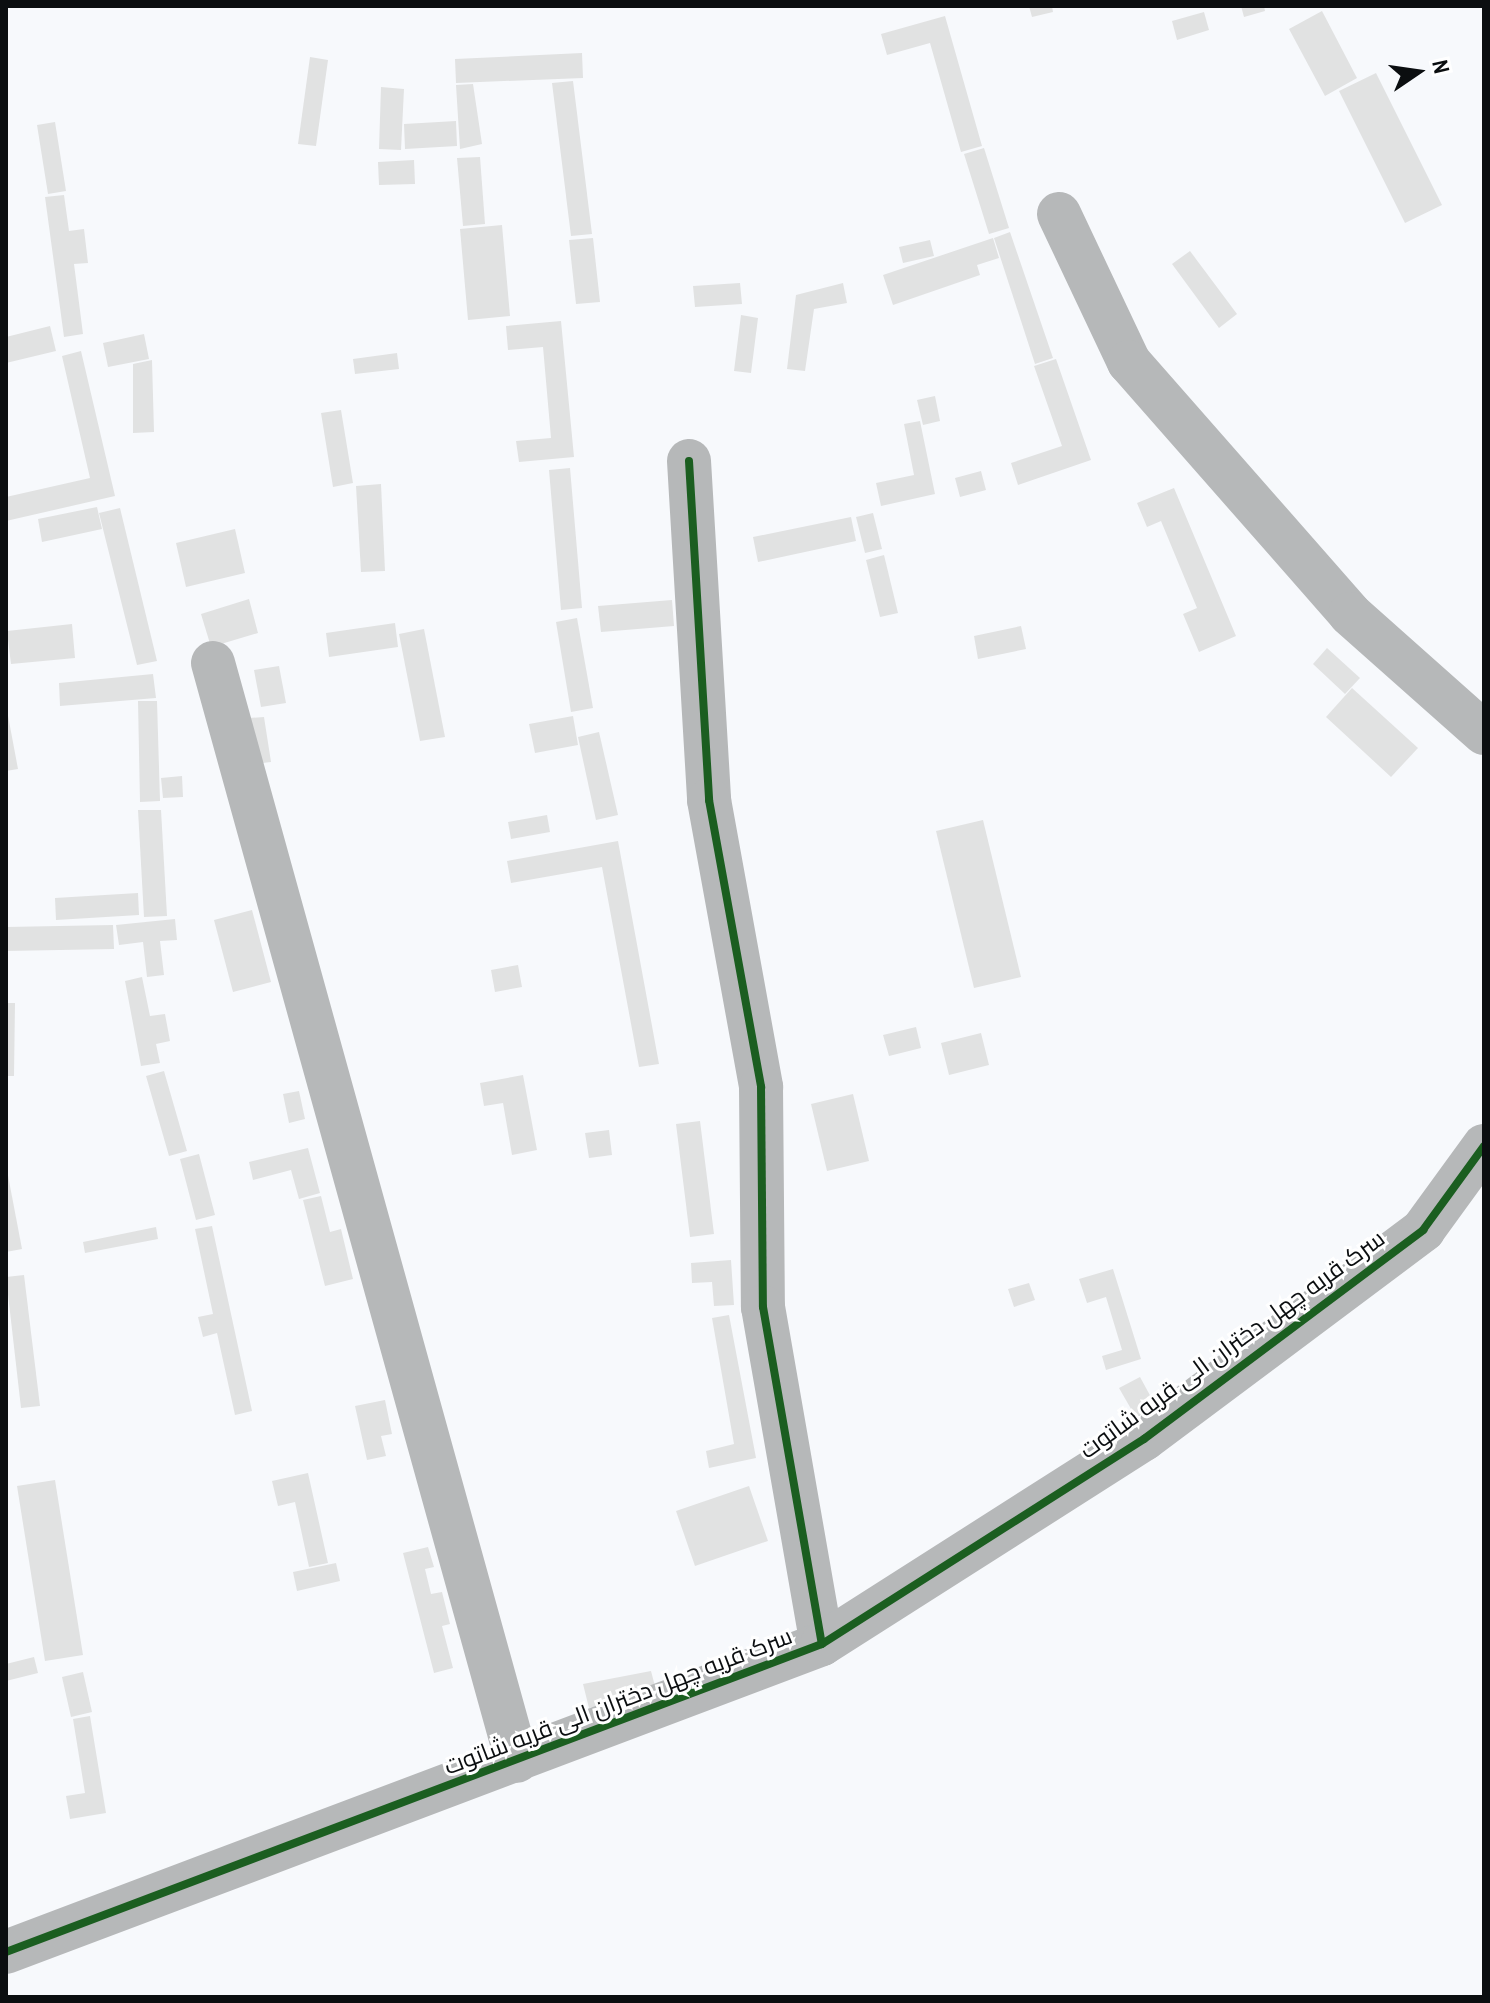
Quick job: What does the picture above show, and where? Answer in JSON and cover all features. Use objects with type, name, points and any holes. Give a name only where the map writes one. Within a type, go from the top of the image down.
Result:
[{"type":"street","points":[[1059,214],[1129,362],[1350,614],[1484,733]]},
{"type":"street","points":[[689,461],[709,800],[761,1087],[763,1307],[822,1644]]},
{"type":"street","points":[[213,663],[517,1761]]},
{"type":"street","name":"سرک قریه چهل دختران الی قریه شاتوت","points":[[6,1952],[822,1644],[1144,1439],[1423,1230],[1484,1146]]},
{"type":"building","points":[[1029,6],[1052,6],[1053,12],[1032,17]]},
{"type":"building","points":[[1241,6],[1264,6],[1265,11],[1244,17]]},
{"type":"building","points":[[1322,11],[1357,78],[1325,96],[1289,29]]},
{"type":"building","points":[[1204,12],[1209,30],[1177,40],[1172,21]]},
{"type":"building","points":[[945,16],[982,146],[961,152],[930,43],[887,55],[881,34]]},
{"type":"building","points":[[582,53],[583,78],[456,83],[455,59]]},
{"type":"building","points":[[310,57],[328,60],[316,146],[298,144]]},
{"type":"building","points":[[1376,73],[1442,205],[1405,223],[1339,91]]},
{"type":"building","points":[[573,81],[592,234],[571,236],[552,83]]},
{"type":"building","points":[[473,84],[482,144],[460,149],[456,85]]},
{"type":"building","points":[[381,87],[404,89],[401,150],[379,149]]},
{"type":"building","points":[[456,121],[457,146],[405,149],[404,124]]},
{"type":"building","points":[[55,122],[66,191],[48,194],[37,125]]},
{"type":"building","points":[[984,148],[1009,228],[989,234],[964,154]]},
{"type":"building","points":[[480,157],[485,224],[463,226],[457,158]]},
{"type":"building","points":[[414,160],[415,184],[379,185],[378,162]]},
{"type":"building","points":[[64,195],[69,231],[84,229],[88,263],[74,264],[83,334],[64,337],[45,197]]},
{"type":"building","points":[[502,225],[510,316],[468,320],[460,229]]},
{"type":"building","points":[[1010,232],[1053,358],[1035,364],[994,238]]},
{"type":"building","points":[[593,238],[600,302],[576,304],[569,240]]},
{"type":"building","points":[[993,238],[999,258],[977,265],[980,275],[893,305],[883,275]]},
{"type":"building","points":[[930,240],[934,256],[903,263],[899,247]]},
{"type":"building","points":[[1190,251],[1237,314],[1219,328],[1172,264]]},
{"type":"building","points":[[740,283],[742,304],[695,307],[693,286]]},
{"type":"building","points":[[843,283],[847,303],[814,309],[805,371],[787,369],[796,295]]},
{"type":"building","points":[[741,315],[758,318],[751,373],[734,371]]},
{"type":"building","points":[[561,321],[574,457],[519,462],[516,441],[551,438],[543,347],[508,350],[506,326]]},
{"type":"building","points":[[50,326],[56,351],[6,363],[6,337]]},
{"type":"building","points":[[144,334],[149,359],[108,367],[103,343]]},
{"type":"building","points":[[81,351],[115,496],[6,521],[6,497],[90,478],[62,356]]},
{"type":"building","points":[[397,353],[399,369],[355,374],[353,359]]},
{"type":"building","points":[[1056,359],[1091,460],[1018,485],[1011,463],[1062,446],[1034,366]]},
{"type":"building","points":[[152,360],[154,432],[133,433],[133,364]]},
{"type":"building","points":[[935,396],[940,421],[923,425],[917,400]]},
{"type":"building","points":[[341,410],[353,483],[333,487],[321,413]]},
{"type":"building","points":[[920,421],[935,494],[881,506],[876,483],[914,475],[904,424]]},
{"type":"building","points":[[570,468],[582,608],[561,610],[549,470]]},
{"type":"building","points":[[981,471],[986,490],[960,497],[955,478]]},
{"type":"building","points":[[381,484],[385,571],[361,572],[356,486]]},
{"type":"building","points":[[1174,488],[1236,636],[1199,652],[1183,614],[1197,608],[1161,521],[1147,527],[1137,503]]},
{"type":"building","points":[[97,507],[102,529],[42,542],[38,519]]},
{"type":"building","points":[[120,508],[157,661],[137,665],[99,513]]},
{"type":"building","points":[[873,513],[882,549],[865,553],[856,517]]},
{"type":"building","points":[[851,517],[856,541],[758,562],[753,537]]},
{"type":"building","points":[[235,529],[245,573],[186,587],[176,543]]},
{"type":"building","points":[[884,555],[898,613],[880,617],[866,560]]},
{"type":"building","points":[[249,599],[258,633],[211,647],[201,614]]},
{"type":"building","points":[[672,600],[674,626],[601,632],[598,606]]},
{"type":"building","points":[[577,618],[593,708],[571,712],[556,622]]},
{"type":"building","points":[[395,623],[398,647],[329,657],[326,633]]},
{"type":"building","points":[[72,624],[75,658],[11,664],[7,631]]},
{"type":"building","points":[[1021,626],[1026,649],[978,659],[974,636]]},
{"type":"building","points":[[424,629],[445,737],[420,741],[399,634]]},
{"type":"building","points":[[1327,648],[1360,678],[1345,694],[1313,664]]},
{"type":"building","points":[[279,666],[286,703],[261,707],[254,670]]},
{"type":"building","points":[[153,674],[156,698],[60,706],[59,683]]},
{"type":"building","points":[[1352,688],[1418,748],[1391,777],[1326,717]]},
{"type":"building","points":[[138,701],[157,701],[160,801],[140,802]]},
{"type":"building","points":[[6,705],[18,769],[6,771]]},
{"type":"building","points":[[573,716],[578,745],[535,753],[529,724]]},
{"type":"building","points":[[264,717],[271,762],[254,764],[248,718]]},
{"type":"building","points":[[599,732],[618,815],[596,820],[578,737]]},
{"type":"building","points":[[182,776],[183,797],[163,798],[161,778]]},
{"type":"building","points":[[138,810],[161,810],[167,916],[144,917]]},
{"type":"building","points":[[547,815],[550,832],[511,839],[508,822]]},
{"type":"building","points":[[983,820],[1021,977],[974,988],[936,831]]},
{"type":"building","points":[[618,841],[659,1064],[639,1067],[602,867],[511,883],[507,861]]},
{"type":"building","points":[[138,893],[139,915],[56,920],[55,898]]},
{"type":"building","points":[[252,910],[271,982],[233,992],[214,920]]},
{"type":"building","points":[[175,919],[177,940],[160,941],[164,975],[147,977],[143,942],[119,945],[116,925]]},
{"type":"building","points":[[113,925],[114,949],[6,951],[6,927]]},
{"type":"building","points":[[518,965],[522,987],[495,992],[491,970]]},
{"type":"building","points":[[142,977],[150,1016],[165,1014],[170,1041],[156,1044],[160,1063],[141,1066],[125,981]]},
{"type":"building","points":[[6,1003],[15,1003],[14,1076],[6,1076]]},
{"type":"building","points":[[916,1027],[921,1048],[889,1056],[883,1035]]},
{"type":"building","points":[[981,1033],[989,1065],[949,1075],[941,1043]]},
{"type":"building","points":[[164,1071],[187,1151],[169,1156],[146,1076]]},
{"type":"building","points":[[523,1075],[537,1150],[512,1155],[503,1103],[484,1106],[480,1083]]},
{"type":"building","points":[[299,1091],[305,1119],[289,1123],[283,1094]]},
{"type":"building","points":[[853,1094],[869,1161],[827,1171],[811,1104]]},
{"type":"building","points":[[700,1121],[714,1234],[690,1237],[676,1124]]},
{"type":"building","points":[[609,1130],[612,1155],[589,1158],[585,1133]]},
{"type":"building","points":[[308,1148],[320,1193],[299,1199],[291,1170],[253,1180],[249,1162]]},
{"type":"building","points":[[199,1154],[215,1215],[196,1220],[180,1159]]},
{"type":"building","points":[[6,1165],[22,1249],[6,1252]]},
{"type":"building","points":[[321,1196],[330,1232],[341,1229],[353,1279],[325,1286],[303,1200]]},
{"type":"building","points":[[212,1226],[252,1411],[235,1415],[217,1333],[203,1337],[198,1317],[213,1314],[195,1229]]},
{"type":"building","points":[[156,1227],[158,1239],[85,1253],[83,1242]]},
{"type":"building","points":[[731,1260],[734,1305],[714,1306],[712,1282],[692,1283],[691,1263]]},
{"type":"building","points":[[1113,1269],[1141,1359],[1106,1370],[1102,1356],[1122,1350],[1106,1297],[1087,1303],[1079,1279]]},
{"type":"building","points":[[24,1275],[40,1406],[21,1408],[6,1277]]},
{"type":"building","points":[[1029,1283],[1035,1300],[1014,1307],[1008,1289]]},
{"type":"building","points":[[729,1315],[756,1458],[709,1468],[706,1451],[734,1444],[712,1318]]},
{"type":"building","points":[[1140,1377],[1158,1410],[1138,1421],[1119,1388]]},
{"type":"building","points":[[385,1400],[392,1434],[381,1436],[386,1456],[367,1460],[355,1406]]},
{"type":"building","points":[[308,1473],[328,1563],[309,1567],[295,1502],[278,1506],[272,1481]]},
{"type":"building","points":[[55,1480],[83,1655],[45,1661],[17,1486]]},
{"type":"building","points":[[749,1486],[768,1541],[695,1566],[676,1511]]},
{"type":"building","points":[[428,1547],[434,1567],[425,1569],[431,1594],[442,1592],[450,1624],[442,1626],[453,1668],[434,1673],[403,1553]]},
{"type":"building","points":[[336,1563],[340,1581],[297,1591],[293,1572]]},
{"type":"building","points":[[34,1657],[38,1673],[6,1681],[6,1664]]},
{"type":"building","points":[[651,1671],[656,1690],[589,1708],[583,1684]]},
{"type":"building","points":[[83,1672],[92,1712],[71,1717],[62,1677]]},
{"type":"building","points":[[90,1716],[106,1813],[70,1819],[66,1796],[85,1793],[73,1719]]},
{"type":"cycle path","points":[[689,461],[709,800],[761,1087],[763,1307],[822,1644]]},
{"type":"cycle path","points":[[6,1952],[822,1644],[1144,1439],[1423,1230],[1484,1146]]}]
